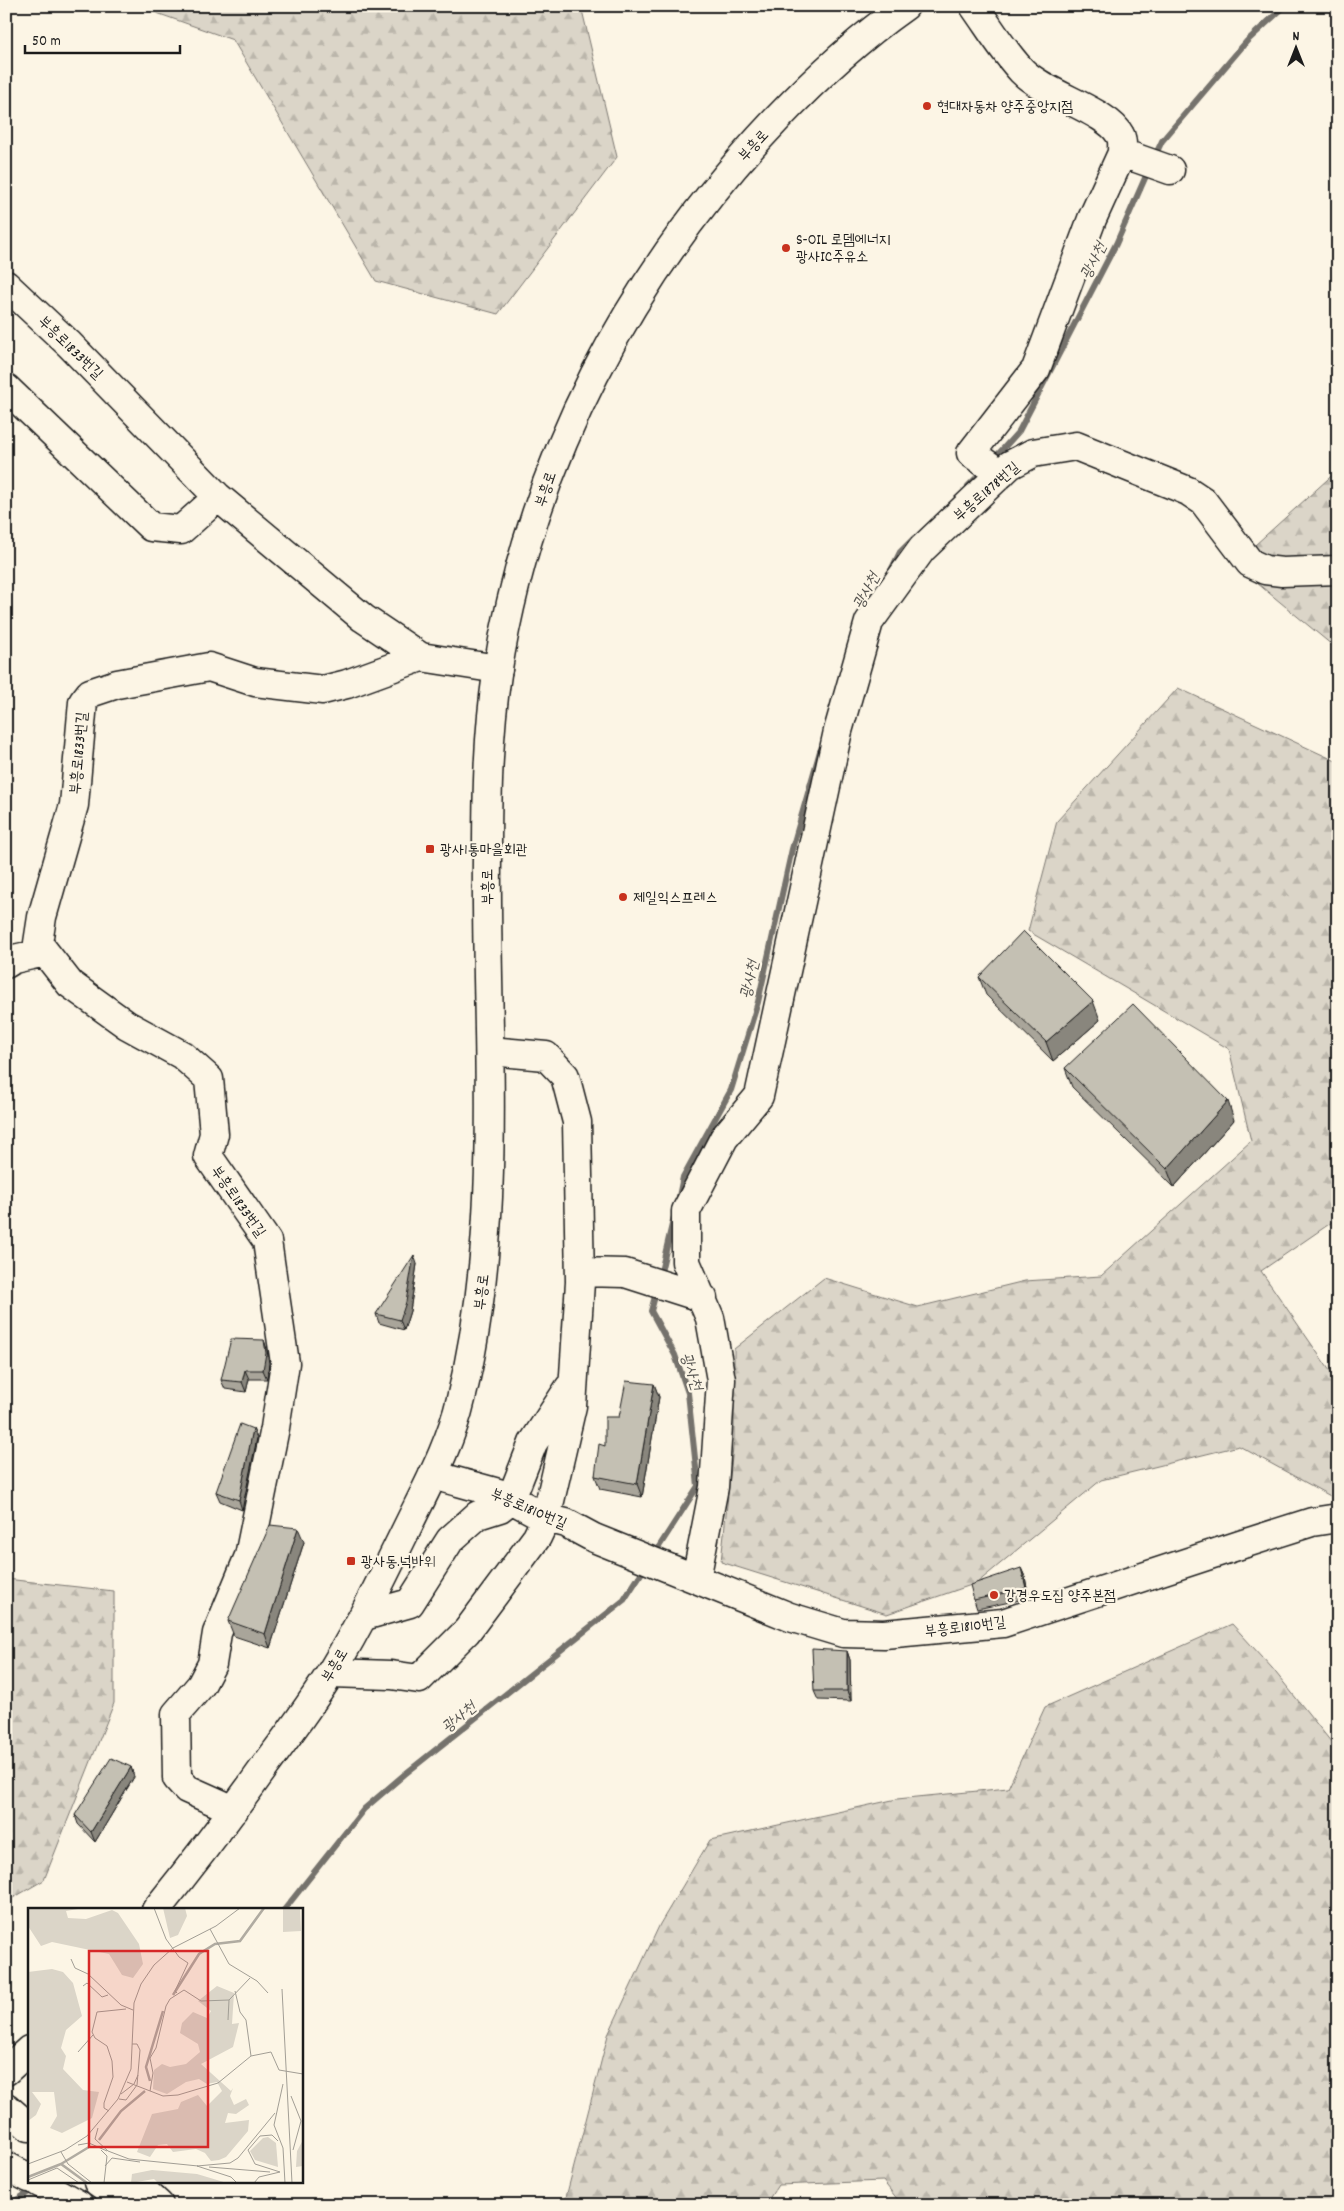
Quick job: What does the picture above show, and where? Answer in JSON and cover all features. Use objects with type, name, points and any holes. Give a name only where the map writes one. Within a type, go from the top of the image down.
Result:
[{"type":"street","name":"부흥로","points":[[158,1908],[234,1810],[331,1673],[364,1616],[433,1475],[460,1405],[476,1332],[488,1229],[490,1051],[487,969],[487,844],[492,714],[498,669],[513,596],[533,524],[552,467],[591,379],[644,284],[699,211],[750,147],[797,98],[843,55],[905,6]]},
{"type":"street","points":[[974,6],[1021,70],[1044,87],[1108,121],[1115,127],[1121,136],[1122,153],[1092,219],[1036,369],[973,455],[999,473]]},
{"type":"street","points":[[1122,153],[1168,169]]},
{"type":"street","name":"부흥로1833번길","points":[[6,285],[69,344],[218,497],[363,618],[410,661]]},
{"type":"street","points":[[6,388],[151,527],[181,530],[218,497]]},
{"type":"street","name":"부흥로1878번길","points":[[696,1297],[686,1262],[686,1211],[724,1138],[759,1096],[838,731],[869,622],[922,549],[999,473],[1010,465],[1033,453],[1076,446],[1188,491],[1203,501],[1250,563],[1258,567],[1265,570],[1282,572],[1338,570]]},
{"type":"street","name":"부흥로1833번길","points":[[234,1810],[187,1789],[177,1778],[176,1714],[201,1685],[212,1664],[218,1633],[249,1556],[266,1474],[285,1363],[266,1241],[208,1156],[214,1134],[209,1079],[182,1055],[127,1025],[70,984],[38,943],[42,917],[74,805],[83,702],[90,693],[117,684],[209,667],[255,682],[323,690],[347,684],[410,661],[498,669]]},
{"type":"street","points":[[6,964],[14,959],[45,952]]},
{"type":"street","points":[[331,1673],[391,1675],[419,1679],[467,1631],[537,1537],[546,1518],[572,1406],[580,1272],[576,1122],[565,1076],[546,1056],[490,1051]]},
{"type":"street","points":[[580,1272],[624,1273],[696,1297],[710,1318],[721,1380],[714,1487],[687,1576]]},
{"type":"street","points":[[364,1616],[410,1603],[450,1540],[478,1515],[500,1508],[511,1499],[534,1443],[573,1381]]},
{"type":"street","name":"부흥로1810번길","points":[[433,1475],[502,1494],[546,1518],[566,1523],[594,1538],[687,1576],[790,1617],[844,1633],[884,1634],[1003,1623],[1312,1522],[1338,1518]]},
{"type":"street","points":[[6,2071],[28,2051]]},
{"type":"street","points":[[6,2107],[28,2126]]},
{"type":"street","points":[[6,2166],[28,2177]]},
{"type":"street","points":[[42,2184],[77,2203]]},
{"type":"street","points":[[136,2184],[159,2205]]},
{"type":"street","points":[[103,2186],[131,2205]]},
{"type":"green space","points":[[137,6],[581,6],[617,157],[498,314],[376,281],[233,40]]},
{"type":"green space","points":[[1338,470],[1338,650],[1234,564]]},
{"type":"green space","points":[[1178,688],[1338,762],[1338,1218],[1261,1271],[1330,1371],[1338,1376],[1338,1497],[1334,1498],[1239,1446],[1101,1480],[977,1583],[887,1614],[721,1562],[734,1438],[734,1349],[824,1278],[918,1307],[1025,1281],[1101,1276],[1251,1141],[1229,1049],[1028,931],[1057,821]]},
{"type":"green space","points":[[6,1579],[114,1591],[114,1703],[44,1880],[6,1902]]},
{"type":"green space","points":[[1232,1624],[1272,1668],[1336,1748],[1338,1747],[1338,2205],[902,2205],[883,2181],[778,2185],[765,2205],[564,2205],[608,2035],[660,1924],[710,1840],[897,1799],[1008,1788],[1045,1707]]},
{"type":"building","points":[[1023,931],[1093,1001],[1046,1042],[979,977]]},
{"type":"building","points":[[1133,1004],[1228,1101],[1167,1169],[1065,1068]]},
{"type":"building","points":[[414,1255],[406,1302],[400,1320],[376,1314]]},
{"type":"building","points":[[231,1339],[264,1340],[266,1353],[263,1370],[245,1370],[242,1382],[221,1380]]},
{"type":"building","points":[[626,1381],[654,1384],[637,1484],[595,1476],[599,1444],[605,1446],[605,1417],[619,1417]]},
{"type":"building","points":[[240,1424],[253,1429],[239,1500],[216,1492]]},
{"type":"building","points":[[270,1525],[298,1528],[265,1634],[228,1621]]},
{"type":"building","points":[[1021,1568],[1026,1588],[974,1600],[970,1585]]},
{"type":"building","points":[[812,1649],[847,1651],[847,1691],[814,1691]]},
{"type":"building","points":[[111,1758],[131,1767],[91,1832],[75,1815]]},
{"type":"waterway","name":"광사천","points":[[1154,158],[1162,141],[1247,41],[1285,6]]},
{"type":"waterway","name":"광사천","points":[[992,461],[1019,431],[1116,244],[1149,169]]},
{"type":"waterway","name":"광사천","points":[[968,486],[984,470]]},
{"type":"waterway","name":"광사천","points":[[890,572],[900,552],[914,538]]},
{"type":"waterway","name":"광사천","points":[[678,1201],[683,1177],[731,1090],[758,1002],[792,849],[820,751]]},
{"type":"waterway","name":"광사천","points":[[660,1276],[674,1216]]},
{"type":"waterway","name":"광사천","points":[[653,1556],[698,1486],[688,1393],[675,1355],[651,1311],[657,1289]]},
{"type":"waterway","name":"광사천","points":[[286,1908],[364,1809],[405,1774],[624,1600],[646,1566]]},
{"type":"waterway","name":"광사천","points":[[9,2205],[35,2188]]},
{"type":"place","name":"현대자동차 양주중앙지점","points":[[927,106]]},
{"type":"place","name":"S-OIL 로뎀에너지 광사IC주유소","points":[[786,248]]},
{"type":"place","name":"광사1통마을회관","points":[[430,849]]},
{"type":"place","name":"제일익스프레스","points":[[623,897]]},
{"type":"place","name":"광사동.넉바위","points":[[351,1561]]},
{"type":"place","name":"강경우도집 양주본점","points":[[994,1595]]}]
